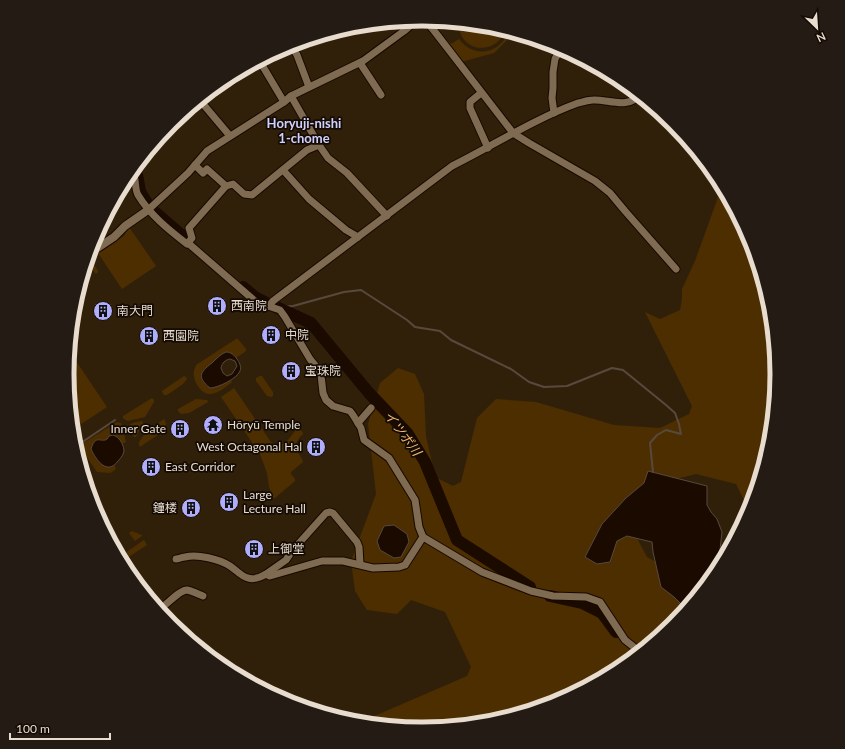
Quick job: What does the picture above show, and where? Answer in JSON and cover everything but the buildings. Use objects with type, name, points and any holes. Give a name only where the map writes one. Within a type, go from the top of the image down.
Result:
[{"type":"street","points":[[99,247],[114,237],[125,226],[148,210],[188,173],[207,151],[291,96],[360,63],[409,27]]},
{"type":"street","points":[[431,27],[513,133],[595,181],[610,193],[676,269]]},
{"type":"street","points":[[294,51],[309,87]]},
{"type":"street","points":[[554,113],[552,98],[553,72],[555,59],[558,54]]},
{"type":"street","points":[[360,63],[381,95]]},
{"type":"street","points":[[262,65],[284,102]]},
{"type":"street","points":[[481,93],[470,102],[470,108],[488,148]]},
{"type":"street","points":[[291,96],[328,158],[348,173],[387,216]]},
{"type":"street","points":[[269,306],[273,301],[452,166],[488,148],[513,133],[554,113],[580,103],[593,100],[621,103],[630,102],[636,99]]},
{"type":"street","points":[[203,104],[230,136]]},
{"type":"street","points":[[188,243],[192,238],[190,228],[226,186],[233,184],[244,194],[252,195],[307,150],[319,145]]},
{"type":"street","points":[[195,165],[203,173],[207,169],[226,186]]},
{"type":"street","points":[[283,170],[309,199],[346,230],[358,237]]},
{"type":"street","points":[[135,179],[137,194],[148,210],[166,228],[187,244],[188,243],[256,302],[280,310],[286,317],[321,375],[323,393],[326,400],[333,406],[350,412],[353,415],[361,428],[364,440],[389,458],[416,500],[419,527],[423,537],[482,572],[527,590],[553,596],[586,597],[600,602],[625,640],[637,649]]},
{"type":"street","points":[[358,423],[371,408]]},
{"type":"street","points":[[176,559],[186,556],[218,560],[230,566],[247,578],[252,579],[260,577],[286,560],[292,551],[326,513],[330,512],[333,513],[360,547],[360,564]]},
{"type":"street","points":[[266,574],[270,576],[322,561],[343,560],[373,568],[405,566],[423,537]]},
{"type":"street","points":[[163,607],[180,593],[187,590],[203,596]]},
{"type":"shaded area","points":[[460,28],[502,36],[493,45],[478,48],[470,45],[464,40]]},
{"type":"shaded area","points":[[506,37],[509,37],[494,53],[461,62],[446,41],[447,40],[451,44],[459,39],[472,49],[486,51],[500,45]]},
{"type":"shaded area","points":[[663,122],[673,132],[667,128]]},
{"type":"shaded area","points":[[720,193],[735,220],[753,262],[768,329],[771,374],[768,420],[764,442],[753,487],[746,504],[736,484],[696,474],[649,486],[623,512],[647,557],[681,576],[690,597],[669,621],[635,651],[597,676],[577,687],[535,705],[490,716],[445,722],[400,722],[369,719],[467,676],[471,667],[445,612],[411,600],[397,614],[367,610],[355,591],[351,561],[376,494],[368,424],[380,383],[398,368],[415,374],[424,394],[426,436],[435,477],[453,486],[461,482],[477,418],[496,399],[536,402],[614,425],[660,428],[689,414],[692,406],[645,312],[660,319],[680,310],[682,289],[695,261]]},
{"type":"shaded area","points":[[129,227],[156,266],[122,289],[98,253],[124,236]]},
{"type":"shaded area","points":[[92,261],[98,271],[96,274],[91,266]]},
{"type":"shaded area","points":[[238,339],[246,351],[236,358],[228,352],[224,353],[203,371],[204,382],[210,388],[216,387],[230,380],[232,382],[222,390],[207,394],[201,390],[194,379],[194,370],[196,365]]},
{"type":"shaded area","points":[[226,352],[235,356],[238,360],[241,368],[240,371],[235,377],[210,388],[205,384],[201,377],[203,371],[219,356]],"holes":[[[228,359],[235,361],[237,366],[232,374],[227,376],[223,373],[221,368],[222,365]]]},
{"type":"shaded area","points":[[75,361],[76,361],[107,407],[78,426],[75,397]]},
{"type":"shaded area","points":[[184,376],[187,379],[183,384],[167,395],[164,395],[162,391]]},
{"type":"shaded area","points":[[262,376],[273,392],[273,396],[267,396],[256,381],[256,378]]},
{"type":"shaded area","points":[[234,388],[273,445],[276,447],[288,439],[297,428],[299,428],[303,433],[296,446],[303,462],[291,472],[295,481],[275,498],[273,498],[269,487],[267,473],[260,454],[221,397]]},
{"type":"shaded area","points":[[152,398],[154,402],[145,417],[128,421],[123,418],[123,416]]},
{"type":"shaded area","points":[[196,399],[207,400],[208,402],[189,413],[181,414],[178,411],[178,409]]},
{"type":"shaded area","points":[[164,419],[166,423],[165,430],[140,447],[140,442],[145,434]]},
{"type":"shaded area","points":[[142,421],[143,423],[136,437],[134,437],[128,427],[129,425]]},
{"type":"shaded area","points":[[117,422],[121,423],[125,443],[121,443],[118,437],[105,441],[100,439],[92,445],[91,449],[100,463],[106,466],[114,465],[116,468],[115,470],[110,473],[97,472],[84,453],[82,444]]},
{"type":"shaded area","points":[[113,435],[117,437],[123,445],[124,451],[114,465],[106,467],[99,462],[91,449],[95,441],[105,440],[109,436]]},
{"type":"shaded area","points":[[648,471],[707,486],[707,505],[717,519],[722,532],[721,554],[699,587],[683,606],[661,587],[652,542],[627,536],[617,541],[610,562],[597,564],[585,557],[602,524],[626,498],[644,483]]},
{"type":"shaded area","points":[[394,525],[407,534],[409,542],[401,557],[394,558],[380,550],[377,541],[384,526]]},
{"type":"shaded area","points":[[132,531],[142,536],[135,541],[129,533]]},
{"type":"shaded area","points":[[144,540],[147,545],[127,558],[124,554]]},
{"type":"waterway","name":"イツボ川","points":[[137,175],[140,191],[147,203]]},
{"type":"waterway","name":"イツボ川","points":[[155,212],[186,239]]},
{"type":"waterway","name":"イツボ川","points":[[243,287],[255,297],[265,302]]},
{"type":"waterway","points":[[279,307],[293,306],[344,292],[361,290],[407,320],[415,327],[440,331],[451,340],[511,369],[529,382],[544,387],[567,386],[612,368],[623,370],[675,413],[679,424],[681,434],[666,430],[657,435],[650,443],[653,472]]},
{"type":"waterway","name":"イツボ川","points":[[276,307],[311,323],[369,393],[408,434],[425,462],[457,540],[530,587]]},
{"type":"waterway","points":[[81,443],[115,420]]},
{"type":"waterway","name":"イツボ川","points":[[550,596],[582,603],[602,613],[616,632]]},
{"type":"place","name":"西南院","points":[[217,306]]},
{"type":"place","name":"南大門","points":[[103,311]]},
{"type":"place","name":"中院","points":[[271,335]]},
{"type":"place","name":"西園院","points":[[149,336]]},
{"type":"place","name":"宝珠院","points":[[291,371]]},
{"type":"place","name":"Hōryū Temple","points":[[213,425]]},
{"type":"place","name":"Inner Gate","points":[[180,429]]},
{"type":"place","name":"West Octagonal Hal","points":[[316,447]]},
{"type":"place","name":"East Corridor","points":[[151,467]]},
{"type":"place","name":"Large Lecture Hall","points":[[229,502]]},
{"type":"place","name":"鐘楼","points":[[191,508]]},
{"type":"place","name":"上御堂","points":[[254,549]]},
{"type":"district","name":"Horyuji-nishi 1-chome","points":[[304,130]]}]
